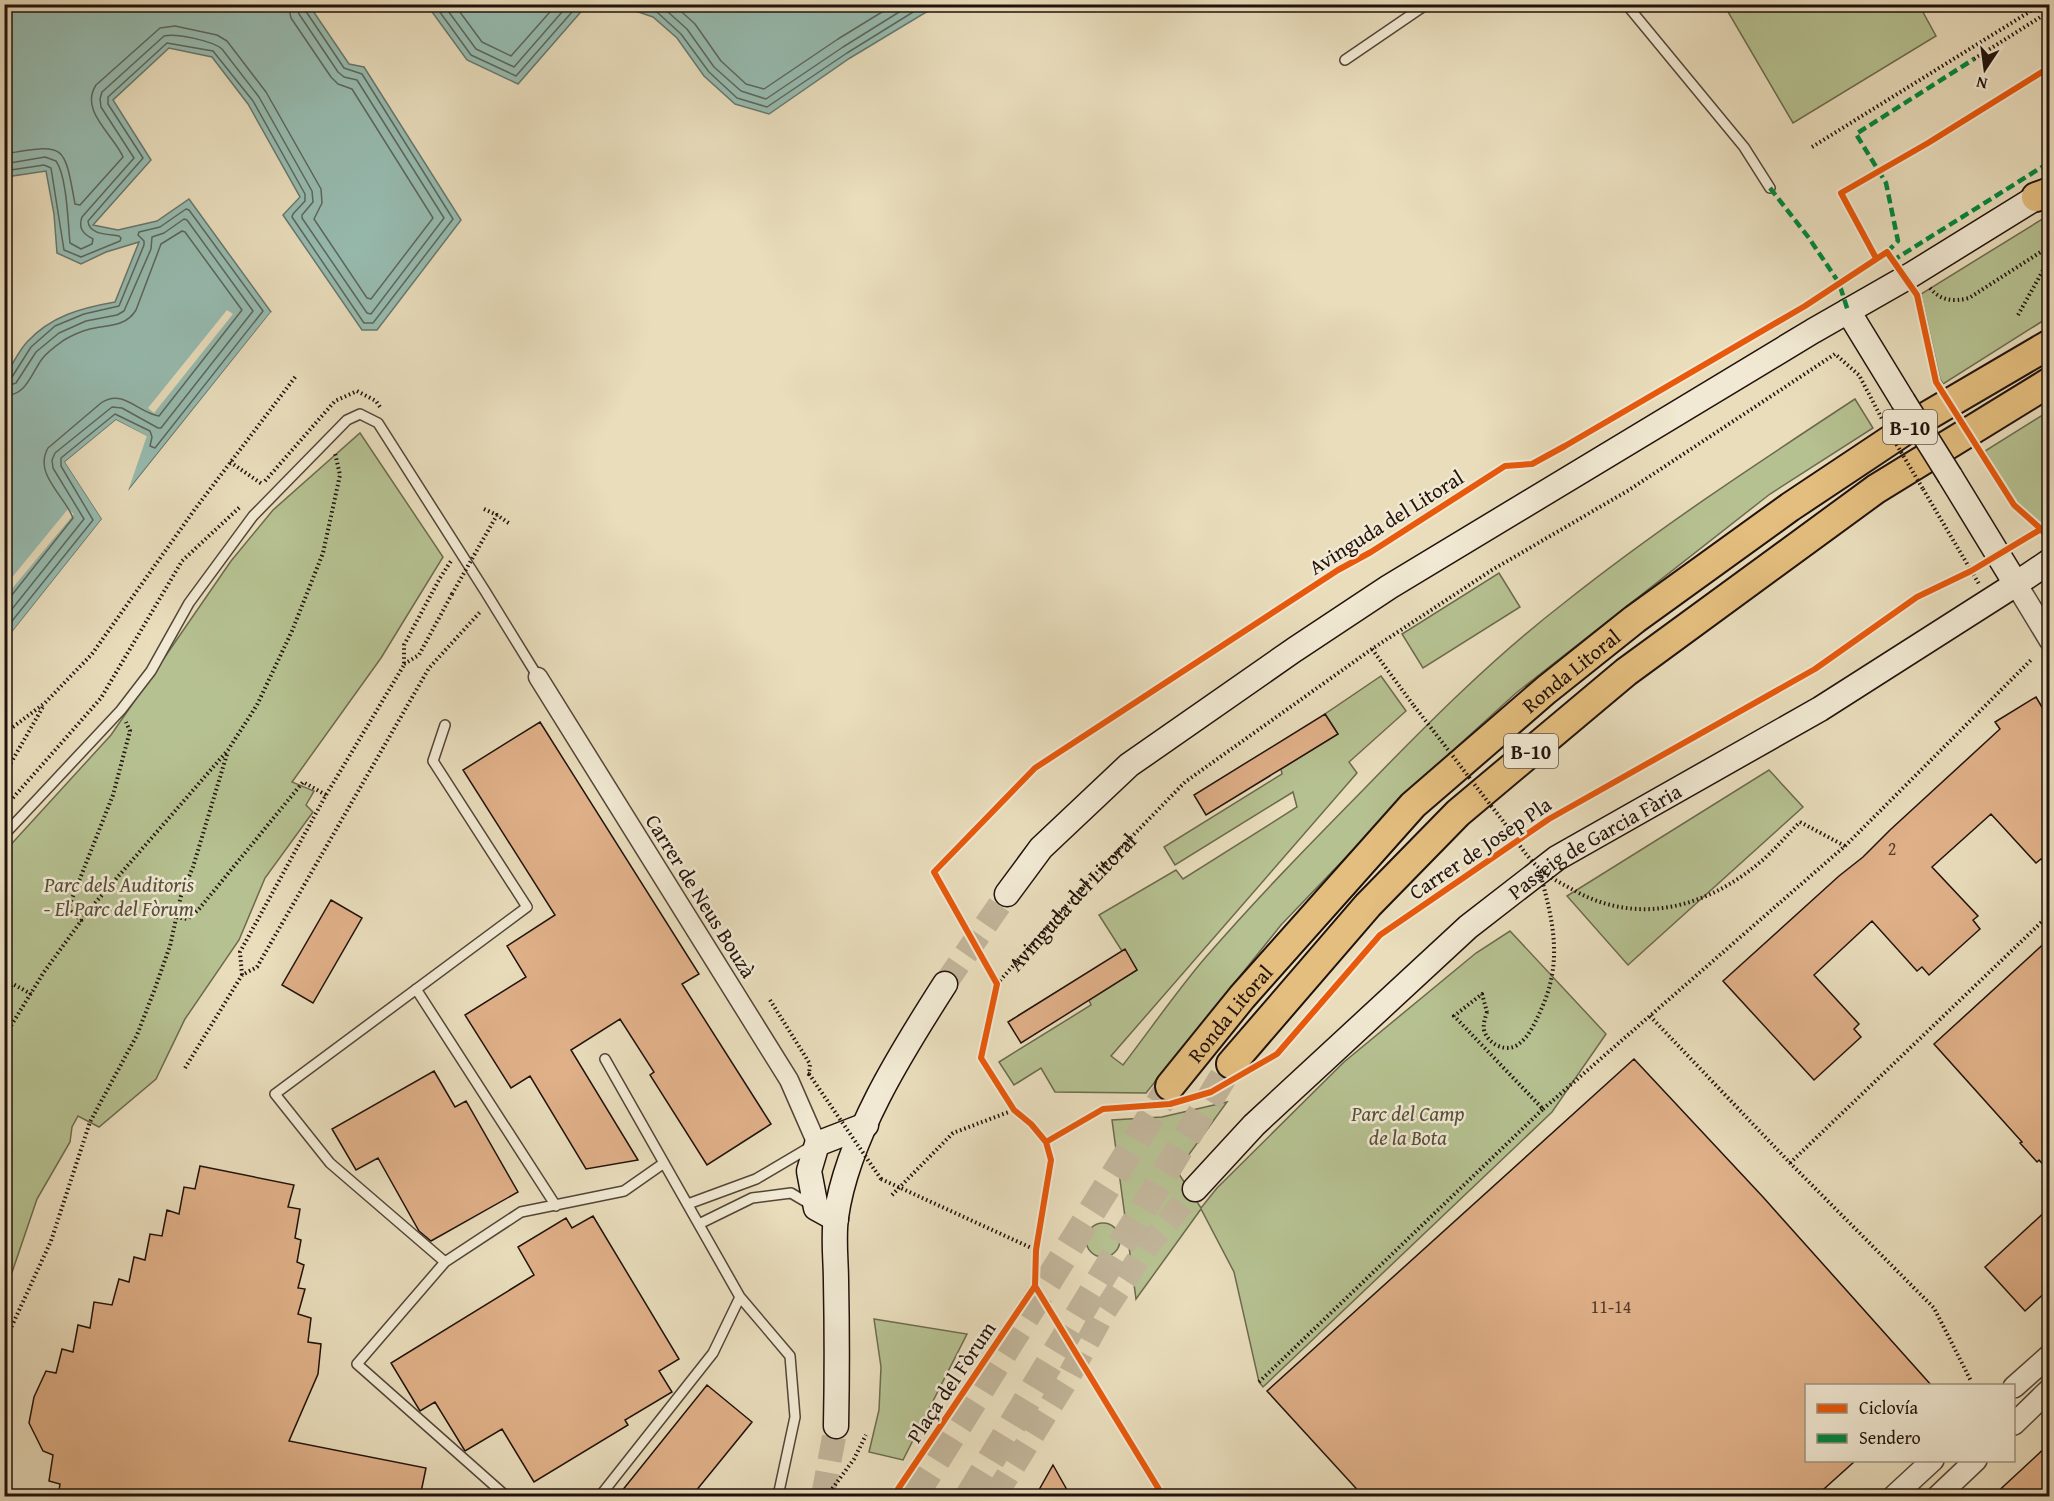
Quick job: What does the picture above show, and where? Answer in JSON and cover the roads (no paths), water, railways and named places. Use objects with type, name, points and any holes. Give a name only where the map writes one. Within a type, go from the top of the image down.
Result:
[{"type":"highway","name":"Ronda Litoral","points":[[1173,1096],[1242,997],[1413,805],[1546,690],[1635,619],[1790,507],[1922,419],[2049,344]]},
{"type":"highway","name":"Ronda Litoral","points":[[1230,1073],[1368,905],[1458,813],[1608,687],[1876,489],[2049,382]]},
{"type":"main road","points":[[1007,894],[1041,848],[1128,765],[1366,602],[1848,311],[1911,287],[2045,193]]},
{"type":"main road","points":[[1848,311],[2016,584]]},
{"type":"main road","name":"Passeig de Garcia Fària","points":[[1194,1189],[1254,1125],[1468,927],[1557,858],[1820,709],[2049,561]]},
{"type":"main road","points":[[826,1213],[908,1041],[945,984]]},
{"type":"main road","points":[[836,1426],[838,1367],[826,1213],[809,1171],[817,1144],[866,1125]]},
{"type":"street","points":[[2016,584],[2049,640]]},
{"type":"street","name":"Carrer de Neus Bouzà","points":[[538,677],[789,1080],[817,1144]]},
{"type":"street","points":[[2015,1385],[2049,1355]]},
{"type":"street","points":[[2015,1422],[2049,1389]]},
{"type":"street","points":[[1894,1497],[1932,1462]]},
{"type":"street","points":[[1938,1497],[1975,1462]]},
{"type":"lane","points":[[1345,60],[1426,4]]},
{"type":"lane","points":[[1626,4],[1744,147],[1770,188]]},
{"type":"lane","points":[[4,835],[121,710],[151,671],[189,603],[254,516],[347,420],[360,414],[378,423],[538,677]]},
{"type":"lane","points":[[445,725],[434,762],[527,907],[275,1094],[330,1163],[445,1262]]},
{"type":"lane","points":[[416,989],[556,1206]]},
{"type":"lane","points":[[605,1059],[740,1297],[790,1356],[795,1417],[778,1497]]},
{"type":"lane","points":[[688,1204],[756,1179],[817,1144]]},
{"type":"lane","points":[[506,1497],[357,1364],[445,1262],[521,1212],[624,1191],[664,1163]]},
{"type":"lane","points":[[699,1224],[752,1198],[791,1193],[826,1213]]},
{"type":"lane","points":[[600,1497],[713,1353],[740,1297]]},
{"type":"water","points":[[5,5],[309,5],[349,64],[364,67],[461,220],[377,330],[362,330],[283,215],[300,197],[248,104],[212,57],[169,48],[113,100],[151,160],[93,225],[118,230],[157,221],[189,199],[271,312],[126,493],[146,436],[116,420],[65,462],[102,519],[5,641],[5,378],[24,346],[46,326],[67,314],[115,302],[139,242],[106,252],[81,264],[57,253],[54,214],[46,171],[6,177],[10,258],[5,269]]},
{"type":"water","points":[[427,5],[938,5],[850,58],[769,114],[735,104],[704,76],[677,38],[653,17],[621,6],[586,6],[518,84],[467,60]]},
{"type":"tunnel","points":[[945,984],[1007,894]]},
{"type":"tunnel","points":[[969,1496],[1231,1064]]},
{"type":"tunnel","points":[[914,1496],[1170,1086]]},
{"type":"tunnel","points":[[995,1496],[1069,1376],[1104,1312],[1145,1249],[1195,1189]]},
{"type":"tunnel","points":[[823,1496],[836,1426]]},
{"type":"park label","name":"Parc dels Auditoris - El Parc del Fòrum","points":[[119,896]]},
{"type":"park label","name":"Parc del Camp de la Bota","points":[[1408,1125]]}]
